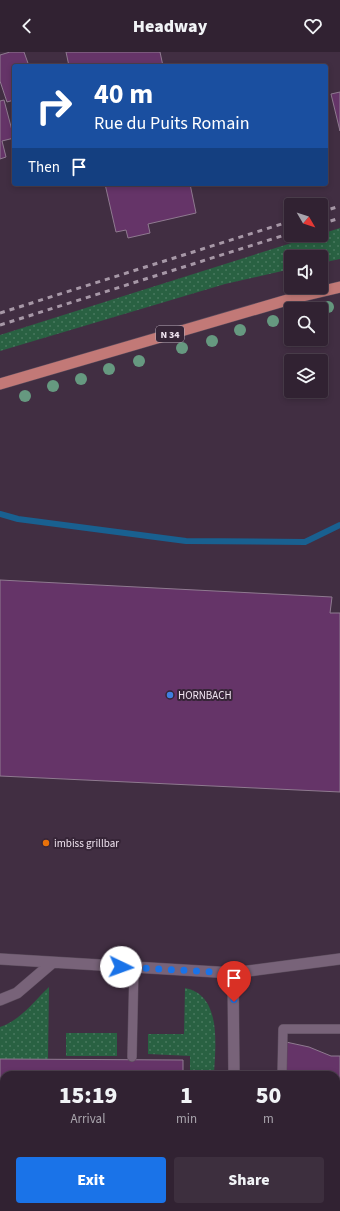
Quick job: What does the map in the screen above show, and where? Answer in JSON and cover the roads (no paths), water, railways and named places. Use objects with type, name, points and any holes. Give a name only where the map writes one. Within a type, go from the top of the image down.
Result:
[{"type":"main road","name":"N 34","points":[[0,384],[286,300],[340,287]]},
{"type":"street","points":[[0,959],[233,973],[340,959]]},
{"type":"street","points":[[0,1000],[17,993],[52,963]]},
{"type":"street","points":[[233,973],[234,1071]]},
{"type":"lane","points":[[132,1058],[134,967]]},
{"type":"lane","points":[[282,1071],[283,1029],[340,1029]]},
{"type":"waterway","points":[[0,514],[18,519],[186,541],[305,542],[340,525]]},
{"type":"railway","points":[[328,210],[340,206]]},
{"type":"railway","points":[[328,222],[340,218]]},
{"type":"railway","points":[[0,313],[284,223]]},
{"type":"railway","points":[[0,325],[284,235]]},
{"type":"place","name":"HORNBACH","points":[[170,695]]},
{"type":"place","name":"imbiss grillbar","points":[[46,843]]}]
